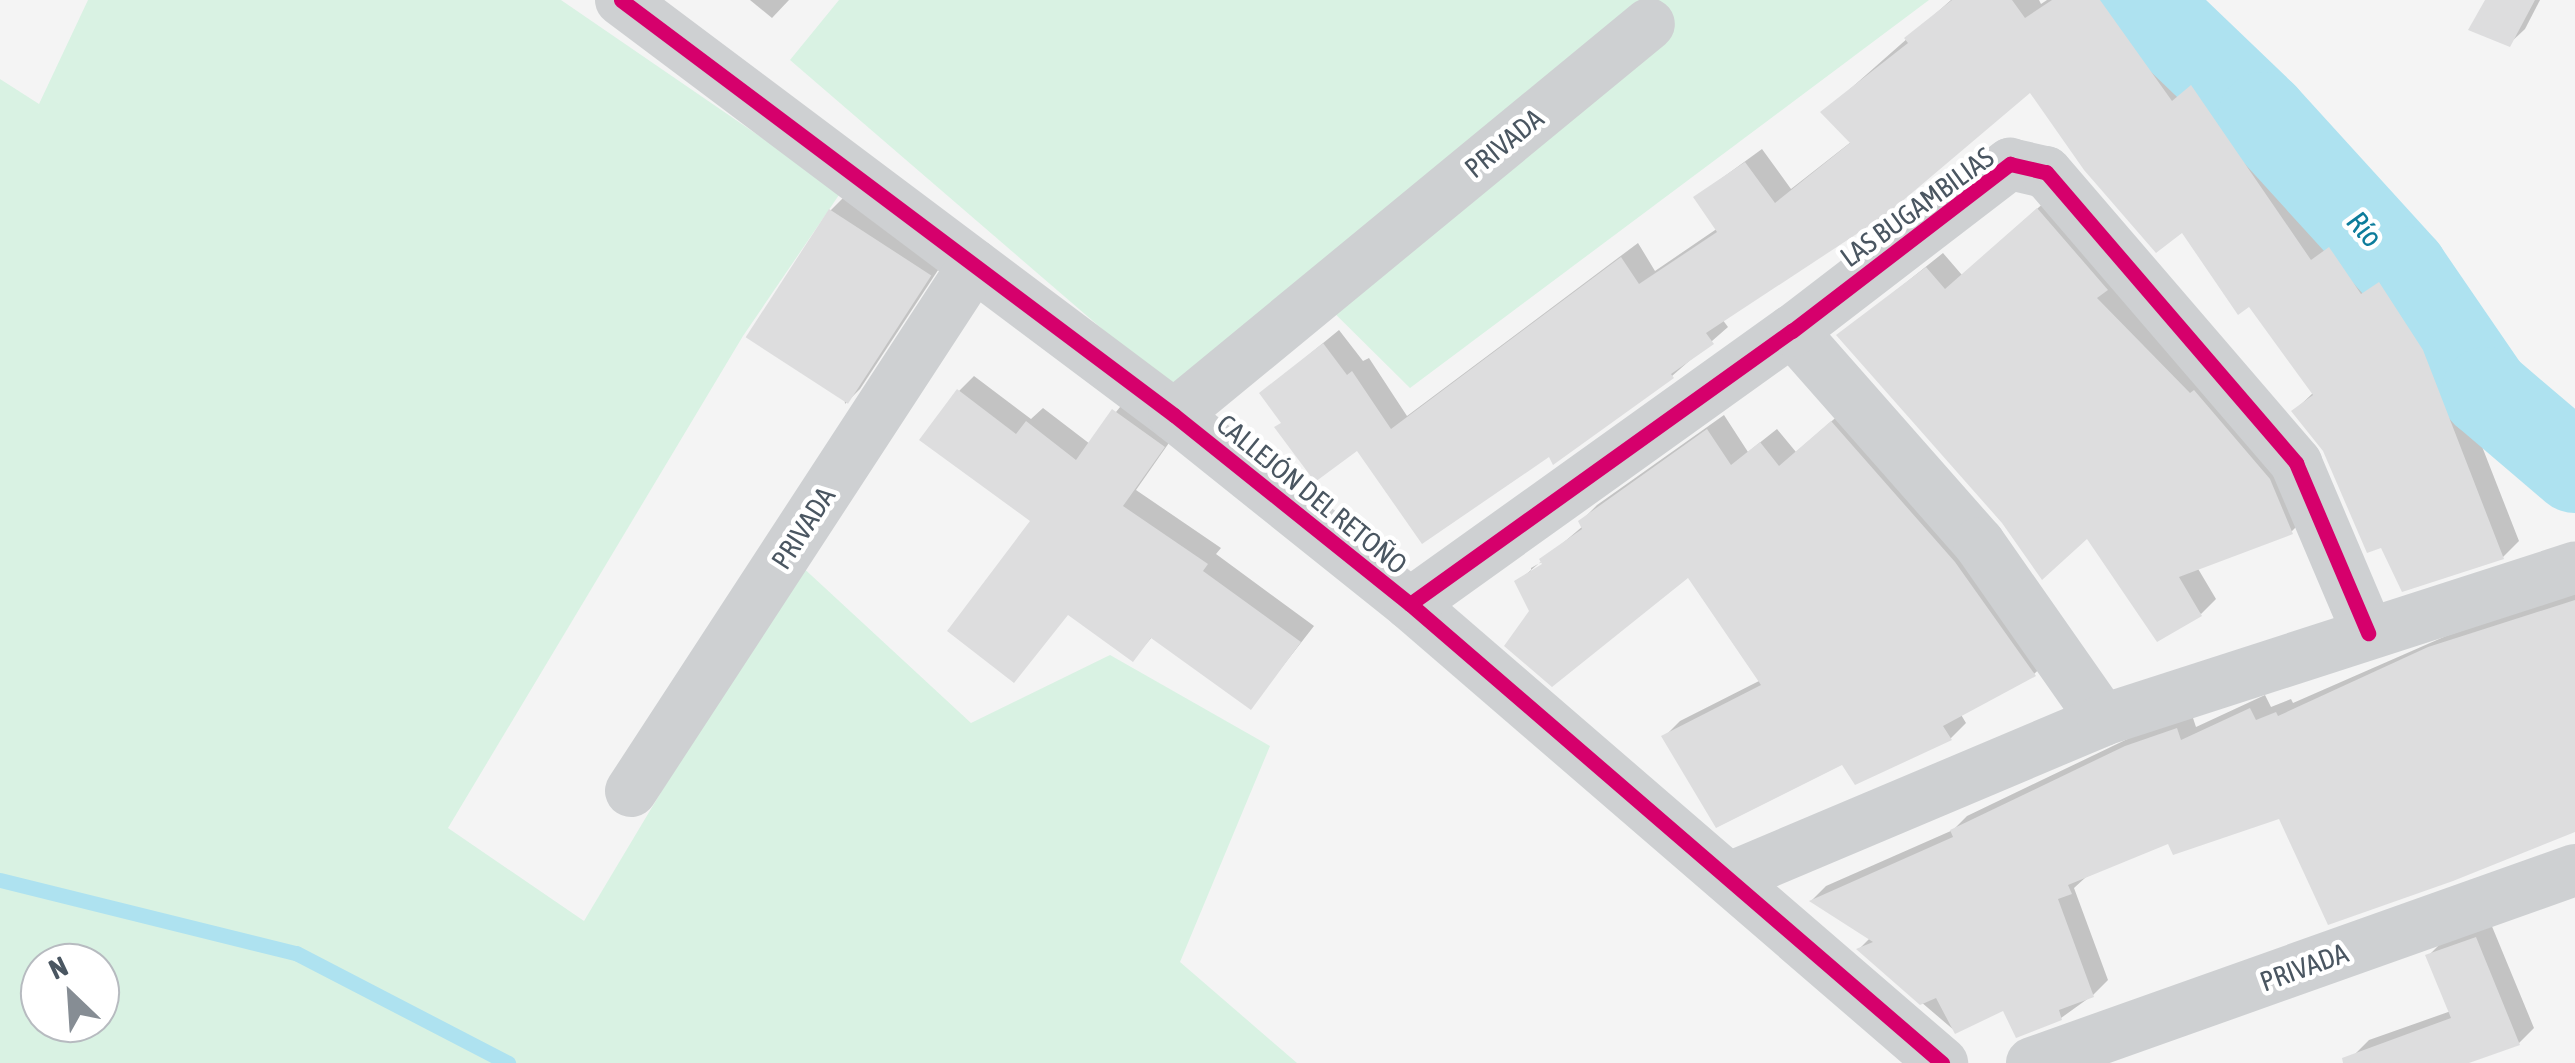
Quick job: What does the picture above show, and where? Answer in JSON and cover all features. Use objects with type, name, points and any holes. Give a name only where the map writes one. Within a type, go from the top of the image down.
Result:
[{"type":"street","name":"CALLEJÓN DEL RETOÑO","points":[[621,0],[1174,416],[1410,604],[1732,877],[1942,1063]]},
{"type":"street","name":"PRIVADA","points":[[1174,416],[1649,24]]},
{"type":"street","name":"LAS BUGAMBILIAS","points":[[1410,604],[1792,331],[2010,164],[2046,172],[2296,463],[2368,633]]},
{"type":"street","name":"PRIVADA","points":[[631,791],[974,266]]},
{"type":"street","points":[[1792,331],[1979,543],[2102,720]]},
{"type":"street","points":[[1732,877],[2102,720],[2575,568]]},
{"type":"street","name":"PRIVADA","points":[[2032,1063],[2575,870]]},
{"type":"green space","points":[[88,0],[561,0],[841,192],[743,336],[448,828],[584,921],[798,563],[971,723],[1110,655],[1270,746],[1180,962],[1297,1063],[0,1063],[0,79],[39,104]]},
{"type":"green space","points":[[839,0],[1929,0],[1410,388],[1310,289],[1180,396],[790,60]]},
{"type":"building","points":[[1952,0],[2012,0],[2025,18],[2052,0],[2100,0],[2172,101],[2191,85],[2311,260],[2329,247],[2361,294],[2379,282],[2423,350],[2504,559],[2402,592],[2381,548],[2367,553],[2323,451],[2291,411],[2313,395],[2249,307],[2238,315],[2182,233],[2156,253],[2084,170],[2030,93],[1887,214],[1706,333],[1714,344],[1671,374],[1674,378],[1553,465],[1549,457],[1422,544],[1357,451],[1315,482],[1274,427],[1281,423],[1259,393],[1323,343],[1347,375],[1352,371],[1391,429],[1621,257],[1639,284],[1717,232],[1693,197],[1745,162],[1775,203],[1850,143],[1820,112],[1908,43],[1904,38]]},
{"type":"building","points":[[2485,0],[2535,0],[2510,47],[2468,30]]},
{"type":"building","points":[[2037,208],[2108,290],[2097,298],[2190,393],[2194,390],[2270,479],[2293,534],[2179,577],[2202,616],[2157,642],[2087,539],[2042,580],[2002,523],[1836,335],[1926,267],[1945,289]]},
{"type":"building","points":[[829,209],[931,275],[848,404],[746,337]]},
{"type":"building","points":[[957,389],[1016,434],[1026,421],[1076,460],[1112,409],[1165,447],[1123,506],[1208,564],[1203,571],[1301,642],[1251,710],[1151,638],[1133,662],[1068,615],[1014,683],[947,631],[1030,521],[919,440]]},
{"type":"building","points":[[1831,421],[1955,562],[2036,676],[1943,726],[1952,740],[1855,785],[1842,765],[1716,828],[1661,736],[1761,685],[1688,578],[1552,687],[1504,646],[1529,611],[1514,581],[1542,564],[1539,559],[1582,529],[1578,521],[1707,429],[1731,465],[1760,442],[1779,466]]},
{"type":"building","points":[[2575,600],[2575,832],[2453,881],[2328,925],[2279,819],[2173,855],[2168,844],[2068,885],[2072,894],[2058,899],[2094,997],[2059,1010],[2062,1020],[2016,1038],[2003,1011],[1955,1034],[1936,998],[1920,1005],[1856,949],[1873,942],[1809,901],[1953,837],[1950,830],[2125,746],[2177,728],[2181,740],[2250,708],[2256,720],[2276,712],[2278,716],[2428,647]]},
{"type":"building","points":[[2476,937],[2520,1045],[2469,1063],[2343,1063],[2342,1058],[2451,1018],[2425,955]]},
{"type":"waterway","name":"Río","points":[[2141,0],[2263,117],[2403,271],[2486,392],[2575,468]]},
{"type":"waterway","points":[[0,880],[296,953],[508,1063]]},
{"type":"cycle path","points":[[621,0],[1174,415],[1410,604],[1942,1063]]},
{"type":"cycle path","points":[[1410,604],[1792,331],[2010,164],[2046,172],[2296,463],[2368,633]]}]
